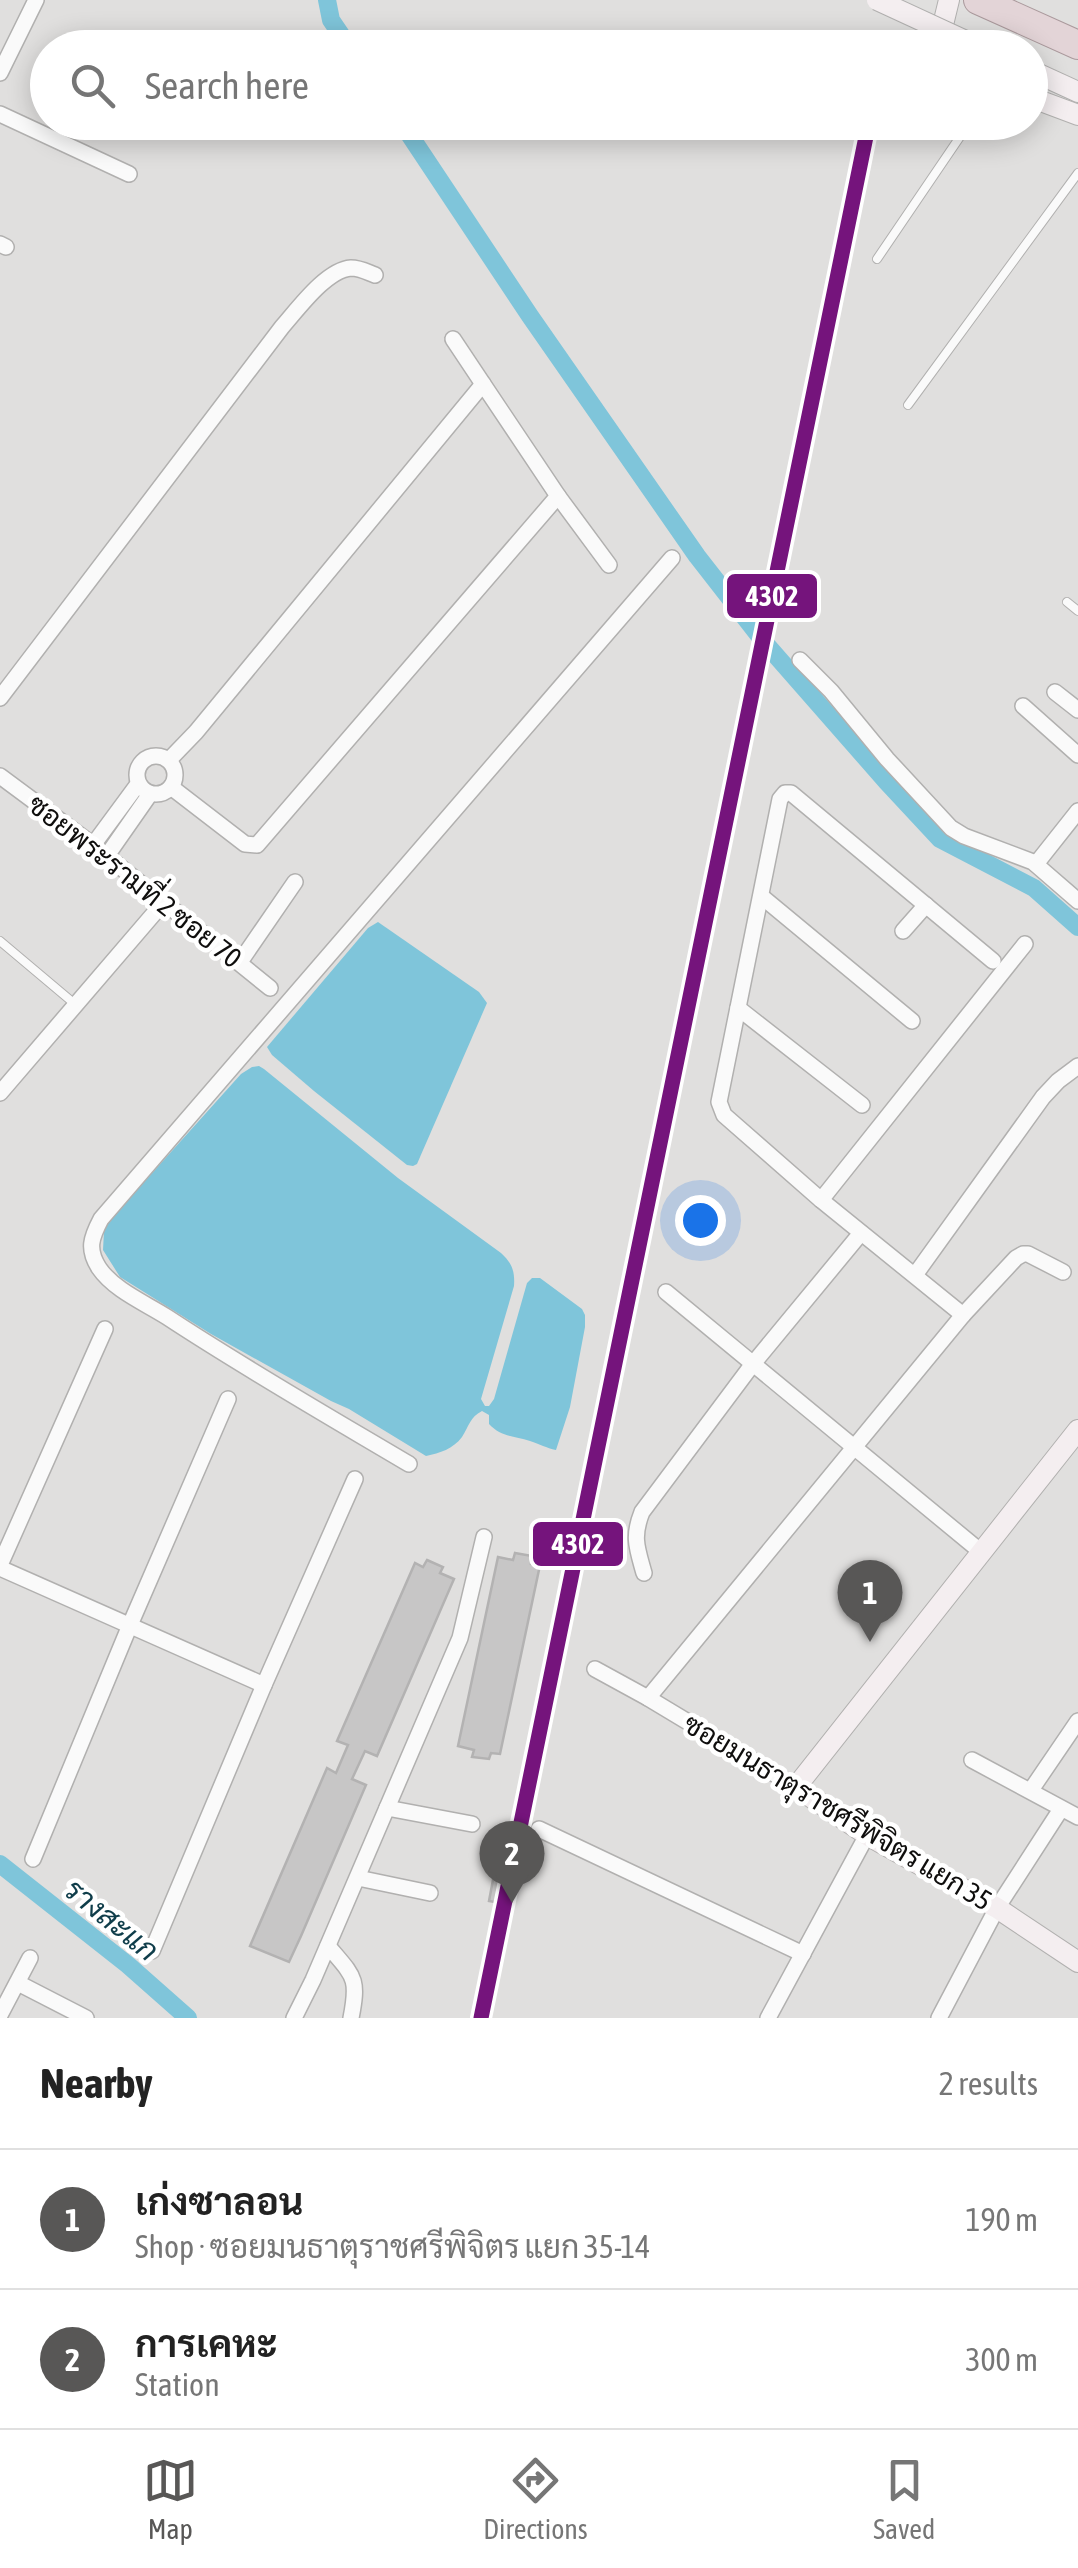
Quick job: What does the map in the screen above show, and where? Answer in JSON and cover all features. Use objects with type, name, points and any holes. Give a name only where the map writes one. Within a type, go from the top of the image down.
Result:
[{"type":"highway","points":[[978,0],[1045,30]]},
{"type":"highway","points":[[1048,32],[1078,45]]},
{"type":"street","points":[[0,73],[36,0]]},
{"type":"street","points":[[877,0],[942,30]]},
{"type":"street","points":[[942,30],[949,0]]},
{"type":"street","points":[[1048,78],[1078,92]]},
{"type":"street","points":[[1048,103],[1078,115]]},
{"type":"street","points":[[0,114],[30,128]]},
{"type":"street","points":[[56,140],[129,174]]},
{"type":"street","points":[[0,698],[310,296],[336,272],[350,268],[375,275]]},
{"type":"street","points":[[453,339],[609,565]]},
{"type":"street","points":[[169,760],[483,384]]},
{"type":"street","points":[[170,787],[245,844],[257,845],[558,496]]},
{"type":"street","points":[[409,1464],[119,1286],[98,1267],[90,1238],[100,1219],[672,558]]},
{"type":"street","points":[[800,660],[950,828],[1036,864],[1078,901]]},
{"type":"street","points":[[1055,692],[1078,710]]},
{"type":"street","points":[[1023,706],[1078,754]]},
{"type":"street","points":[[158,756],[169,760],[175,776],[170,787],[162,794],[144,789],[136,772],[141,762],[158,756]]},
{"type":"street","name":"ซอยพระรามที่ 2 ซอย 70","points":[[0,776],[270,988]]},
{"type":"street","points":[[92,845],[144,789]]},
{"type":"street","points":[[106,858],[144,789]]},
{"type":"street","points":[[963,1315],[821,1200],[724,1115],[719,1102],[780,799],[791,793],[993,961]]},
{"type":"street","points":[[1036,864],[1078,811]]},
{"type":"street","points":[[240,962],[295,882]]},
{"type":"street","points":[[761,896],[912,1021]]},
{"type":"street","points":[[0,1093],[163,903]]},
{"type":"street","points":[[904,932],[926,905]]},
{"type":"street","points":[[821,1200],[1024,944]]},
{"type":"street","points":[[738,1008],[862,1105]]},
{"type":"street","points":[[915,1274],[1043,1097],[1078,1066]]},
{"type":"street","points":[[644,1572],[635,1534],[642,1512],[752,1365],[862,1232]]},
{"type":"street","points":[[648,1698],[963,1315],[1022,1254],[1063,1272]]},
{"type":"street","points":[[666,1292],[980,1551]]},
{"type":"street","points":[[106,1329],[0,1567],[264,1686]]},
{"type":"street","points":[[33,1859],[228,1399]]},
{"type":"street","points":[[796,1786],[1078,1430]]},
{"type":"street","points":[[152,1951],[355,1479]]},
{"type":"street","points":[[294,2018],[460,1638],[484,1537]]},
{"type":"street","name":"ซอยมนธาตุราชศรีพิจิตร แยก 35","points":[[594,1669],[796,1786],[867,1835],[997,1908],[1078,1962]]},
{"type":"street","points":[[1031,1790],[1078,1721]]},
{"type":"street","points":[[972,1760],[1078,1817]]},
{"type":"street","points":[[388,1808],[472,1824]]},
{"type":"street","points":[[939,2018],[997,1908],[1060,1808]]},
{"type":"street","points":[[539,1829],[803,1954]]},
{"type":"street","points":[[768,2018],[867,1835]]},
{"type":"street","points":[[358,1878],[430,1894]]},
{"type":"street","points":[[328,1946],[354,1980],[351,2018]]},
{"type":"street","points":[[0,2015],[30,1958]]},
{"type":"street","points":[[18,1983],[86,2018]]},
{"type":"lane","points":[[877,258],[958,140]]},
{"type":"lane","points":[[908,405],[1078,173]]},
{"type":"lane","points":[[1066,602],[1078,611]]},
{"type":"lane","points":[[0,942],[76,1005]]},
{"type":"water","points":[[378,922],[479,992],[487,1003],[413,1166],[314,1091],[267,1047],[368,928]]},
{"type":"water","points":[[259,1066],[508,1260],[514,1286],[481,1399],[485,1406],[494,1399],[527,1283],[532,1278],[540,1278],[582,1309],[585,1327],[570,1407],[556,1450],[498,1431],[482,1411],[455,1445],[426,1456],[211,1334],[120,1277],[103,1250],[109,1221],[241,1074]]},
{"type":"building","points":[[515,1553],[532,1556],[531,1564],[540,1565],[500,1754],[491,1753],[489,1759],[472,1757],[474,1750],[458,1746],[498,1557],[513,1560]]},
{"type":"building","points":[[427,1560],[443,1567],[440,1573],[454,1579],[377,1756],[365,1751],[352,1779],[366,1785],[289,1962],[250,1946],[327,1768],[336,1773],[348,1745],[337,1741],[415,1563],[423,1567]]},
{"type":"building","points":[[499,1848],[511,1850],[501,1903],[489,1901]]},
{"type":"waterway","points":[[327,0],[331,20],[338,30]]},
{"type":"waterway","points":[[413,140],[697,556],[764,642],[940,839],[1034,888],[1078,927]]},
{"type":"waterway","name":"รางสะแก","points":[[0,1864],[188,2018]]},
{"type":"transit line","name":"4302","points":[[481,2018],[865,140]]},
{"type":"place","name":"เก่งซาลอน","points":[[870,1642]]},
{"type":"place","name":"การเคหะ","points":[[512,1903]]}]
